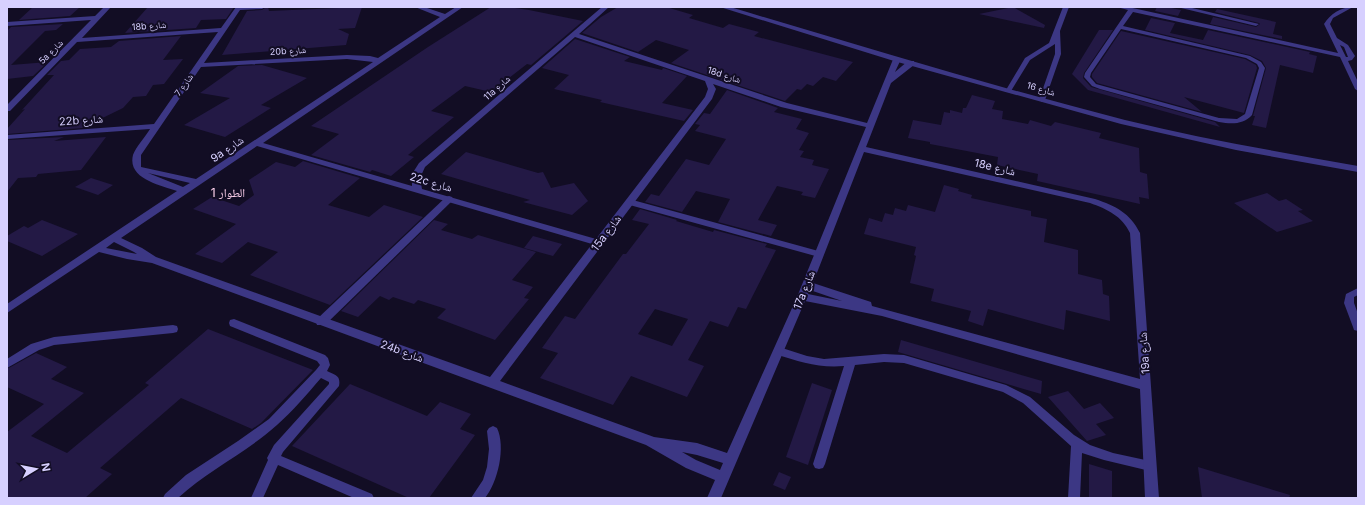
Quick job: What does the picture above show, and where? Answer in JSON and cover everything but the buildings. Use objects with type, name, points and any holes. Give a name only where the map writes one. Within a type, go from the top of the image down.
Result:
[{"type":"street","name":"5a شارع","points":[[7,109],[108,7]]},
{"type":"street","points":[[238,8],[262,7]]},
{"type":"street","points":[[418,7],[446,16]]},
{"type":"street","name":"9a شارع","points":[[7,309],[378,60],[460,7]]},
{"type":"street","name":"11a شارع","points":[[418,190],[415,181],[418,170],[422,165],[606,7]]},
{"type":"street","name":"شارع 16","points":[[723,7],[911,63],[1042,100],[1168,133],[1358,169]]},
{"type":"street","name":"شارع 7","points":[[137,166],[136,161],[139,152],[238,8]]},
{"type":"street","points":[[7,24],[97,18]]},
{"type":"street","name":"18b شارع","points":[[76,40],[223,30]]},
{"type":"street","name":"18d شارع","points":[[574,34],[799,110],[870,126]]},
{"type":"street","name":"20b شارع","points":[[198,65],[347,57],[370,58],[378,60]]},
{"type":"street","name":"17a شارع","points":[[714,498],[802,297],[897,59]]},
{"type":"street","name":"17a شارع","points":[[889,80],[911,63]]},
{"type":"street","name":"15a شارع","points":[[492,383],[709,97],[712,89],[708,80]]},
{"type":"street","name":"22b شارع","points":[[7,137],[156,126]]},
{"type":"street","name":"22c شارع","points":[[255,143],[599,243]]},
{"type":"street","name":"18e شارع","points":[[862,149],[1092,201],[1107,206],[1121,214]]},
{"type":"street","points":[[137,166],[155,172],[198,182]]},
{"type":"street","points":[[137,166],[140,172],[147,176],[184,191]]},
{"type":"street","name":"19a شارع","points":[[1121,214],[1131,223],[1135,233],[1152,498]]},
{"type":"street","name":"24b شارع","points":[[114,238],[138,250],[153,260]]},
{"type":"street","name":"24b شارع","points":[[98,248],[127,256],[153,260],[651,441],[691,464],[723,477]]},
{"type":"street","points":[[807,284],[882,312]]},
{"type":"street","points":[[802,297],[882,312],[1146,386]]},
{"type":"street","name":"24b شارع","points":[[651,441],[697,449],[731,460]]},
{"type":"lane","points":[[1009,90],[1027,59],[1050,46],[1066,7]]},
{"type":"lane","points":[[1120,7],[1342,58],[1352,57],[1346,46],[1333,38]]},
{"type":"lane","points":[[1180,7],[1256,24]]},
{"type":"lane","points":[[1350,7],[1331,17],[1327,21],[1328,27],[1342,58],[1358,88]]},
{"type":"lane","points":[[1120,27],[1259,62],[1262,68],[1246,118],[1235,121],[1218,120],[1094,85],[1089,81],[1087,77],[1088,74],[1131,10]]},
{"type":"lane","points":[[1194,24],[1198,11]]},
{"type":"lane","points":[[1042,100],[1058,54],[1058,29]]},
{"type":"lane","points":[[321,322],[449,199]]},
{"type":"lane","points":[[630,202],[819,254]]},
{"type":"lane","points":[[1358,291],[1349,296],[1349,303],[1358,327]]},
{"type":"lane","points":[[169,498],[190,478],[242,445],[273,422],[320,373],[324,365],[324,361],[321,358],[234,323]]},
{"type":"lane","points":[[7,364],[34,346],[54,341],[173,329]]},
{"type":"lane","points":[[778,351],[822,363],[850,363],[881,358],[904,359],[1006,389],[1015,392],[1031,402],[1077,444],[1095,452],[1150,466]]},
{"type":"lane","points":[[819,464],[850,363]]},
{"type":"lane","points":[[256,498],[266,480],[273,458],[284,441],[334,386],[335,380],[333,378],[320,373]]},
{"type":"lane","points":[[477,498],[485,490],[492,476],[495,460],[493,431]]},
{"type":"lane","points":[[1074,498],[1077,444]]},
{"type":"lane","points":[[273,458],[368,498]]},
{"type":"district","name":"الطوار 1","points":[[228,193]]}]
